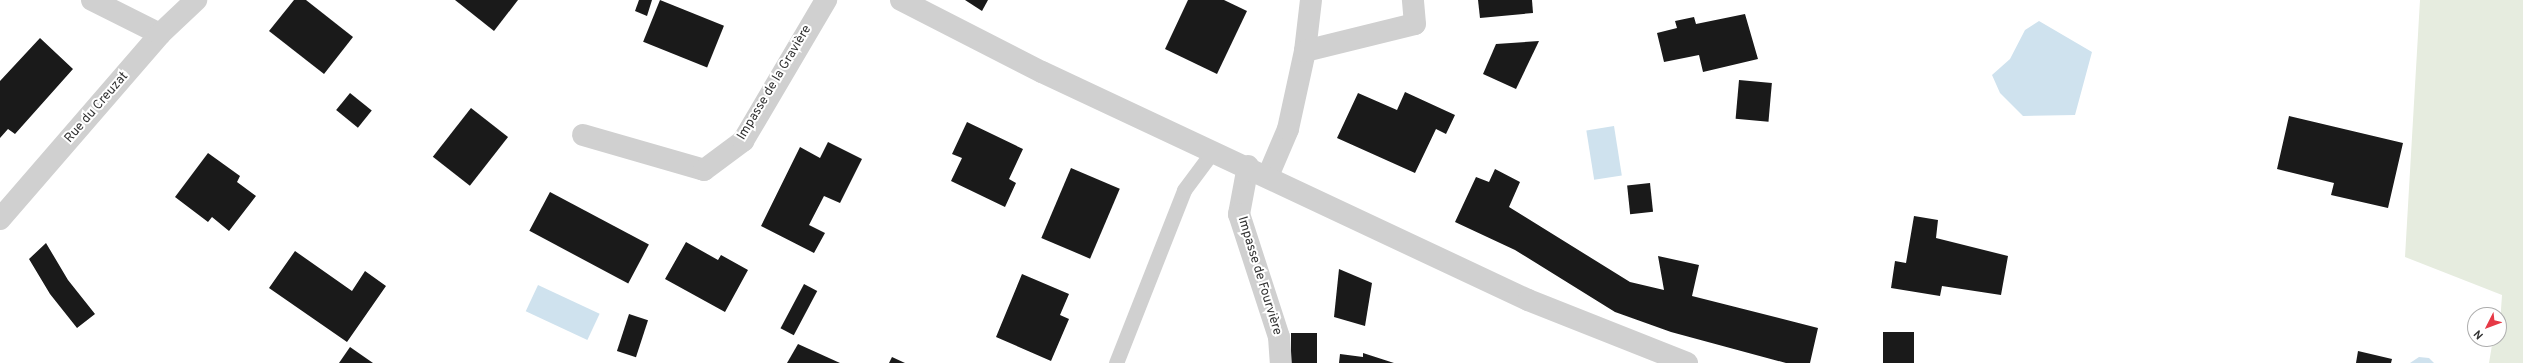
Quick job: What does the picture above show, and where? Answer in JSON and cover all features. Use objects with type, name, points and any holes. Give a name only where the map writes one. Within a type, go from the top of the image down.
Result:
[{"type":"street","points":[[92,0],[160,34]]},
{"type":"street","name":"Rue du Creuzat","points":[[0,219],[160,34],[196,0]]},
{"type":"street","name":"Impasse de la Gravière","points":[[583,135],[704,170],[743,141],[826,0]]},
{"type":"street","points":[[901,0],[1042,72],[1248,166],[1528,300],[1686,363]]},
{"type":"street","points":[[1268,176],[1288,129],[1305,51],[1311,0]]},
{"type":"street","points":[[1305,51],[1415,24],[1413,0]]},
{"type":"street","name":"Impasse de Fourvière","points":[[1248,166],[1239,214],[1279,337],[1281,363]]},
{"type":"lane","points":[[1116,363],[1184,190],[1213,151]]},
{"type":"shaded area","points":[[2420,0],[2523,0],[2523,363],[2489,363],[2492,347],[2507,347],[2507,307],[2501,307],[2502,295],[2405,257]]},
{"type":"water","points":[[2039,21],[2092,52],[2075,115],[2023,116],[2000,93],[1992,75],[2010,59],[2025,30]]},
{"type":"water","points":[[1614,126],[1622,175],[1594,180],[1586,130]]},
{"type":"water","points":[[538,285],[600,314],[587,340],[526,311]]},
{"type":"water","points":[[2419,357],[2429,358],[2434,363],[2410,363]]},
{"type":"building","points":[[294,0],[306,0],[353,37],[324,74],[269,31]]},
{"type":"building","points":[[455,0],[518,0],[494,31]]},
{"type":"building","points":[[639,0],[652,0],[647,16],[635,11]]},
{"type":"building","points":[[660,0],[724,26],[707,68],[643,42]]},
{"type":"building","points":[[965,0],[988,0],[982,11]]},
{"type":"building","points":[[1188,0],[1224,0],[1247,11],[1217,74],[1165,49]]},
{"type":"building","points":[[1478,0],[1532,0],[1533,13],[1480,18]]},
{"type":"building","points":[[1745,14],[1758,59],[1703,72],[1699,55],[1664,62],[1657,33],[1677,28],[1675,21],[1694,17],[1696,24]]},
{"type":"building","points":[[40,38],[73,69],[15,134],[8,129],[0,138],[0,81]]},
{"type":"building","points":[[1539,41],[1516,89],[1483,74],[1496,44]]},
{"type":"building","points":[[1739,80],[1772,83],[1768,122],[1736,119]]},
{"type":"building","points":[[1405,92],[1455,115],[1446,134],[1436,129],[1415,173],[1337,138],[1358,93],[1397,110]]},
{"type":"building","points":[[350,93],[372,111],[358,128],[336,110]]},
{"type":"building","points":[[471,108],[508,137],[470,186],[433,157]]},
{"type":"building","points":[[2289,116],[2403,143],[2388,208],[2331,195],[2334,183],[2277,169]]},
{"type":"building","points":[[967,122],[1023,149],[1009,179],[1016,183],[1005,207],[951,181],[962,158],[952,154]]},
{"type":"building","points":[[828,142],[862,159],[840,203],[824,196],[809,225],[825,233],[814,253],[761,226],[800,147],[820,158]]},
{"type":"building","points":[[208,153],[240,176],[237,182],[256,196],[229,231],[212,217],[208,222],[175,197]]},
{"type":"building","points":[[1071,168],[1120,189],[1090,259],[1041,238]]},
{"type":"building","points":[[1495,169],[1520,182],[1509,207],[1630,282],[1664,290],[1658,256],[1699,265],[1692,296],[1818,328],[1810,363],[1786,363],[1671,332],[1615,312],[1515,250],[1455,222],[1476,177],[1489,182]]},
{"type":"building","points":[[1650,183],[1653,212],[1630,214],[1627,185]]},
{"type":"building","points":[[550,192],[649,245],[628,283],[529,231]]},
{"type":"building","points":[[1914,216],[1938,220],[1936,238],[2008,256],[2001,295],[1942,286],[1940,296],[1891,288],[1895,261],[1906,263]]},
{"type":"building","points":[[686,242],[718,260],[721,255],[748,270],[725,312],[665,279]]},
{"type":"building","points":[[46,243],[68,280],[95,314],[77,328],[50,294],[29,259]]},
{"type":"building","points":[[295,251],[352,291],[365,271],[386,286],[347,342],[269,288]]},
{"type":"building","points":[[1339,269],[1372,283],[1365,326],[1334,317]]},
{"type":"building","points":[[1022,274],[1069,294],[1060,315],[1069,319],[1051,361],[996,337]]},
{"type":"building","points":[[804,284],[817,291],[794,335],[781,328]]},
{"type":"building","points":[[629,314],[648,320],[636,357],[617,351]]},
{"type":"building","points":[[1883,332],[1914,332],[1914,363],[1883,363]]},
{"type":"building","points":[[1291,333],[1317,333],[1317,363],[1291,363]]},
{"type":"building","points":[[798,344],[840,363],[787,363]]},
{"type":"building","points":[[350,347],[373,363],[339,363]]},
{"type":"building","points":[[2358,351],[2392,359],[2391,363],[2356,363]]},
{"type":"building","points":[[1363,353],[1394,363],[1339,363],[1340,354],[1363,357]]},
{"type":"building","points":[[892,357],[905,363],[889,363]]}]
